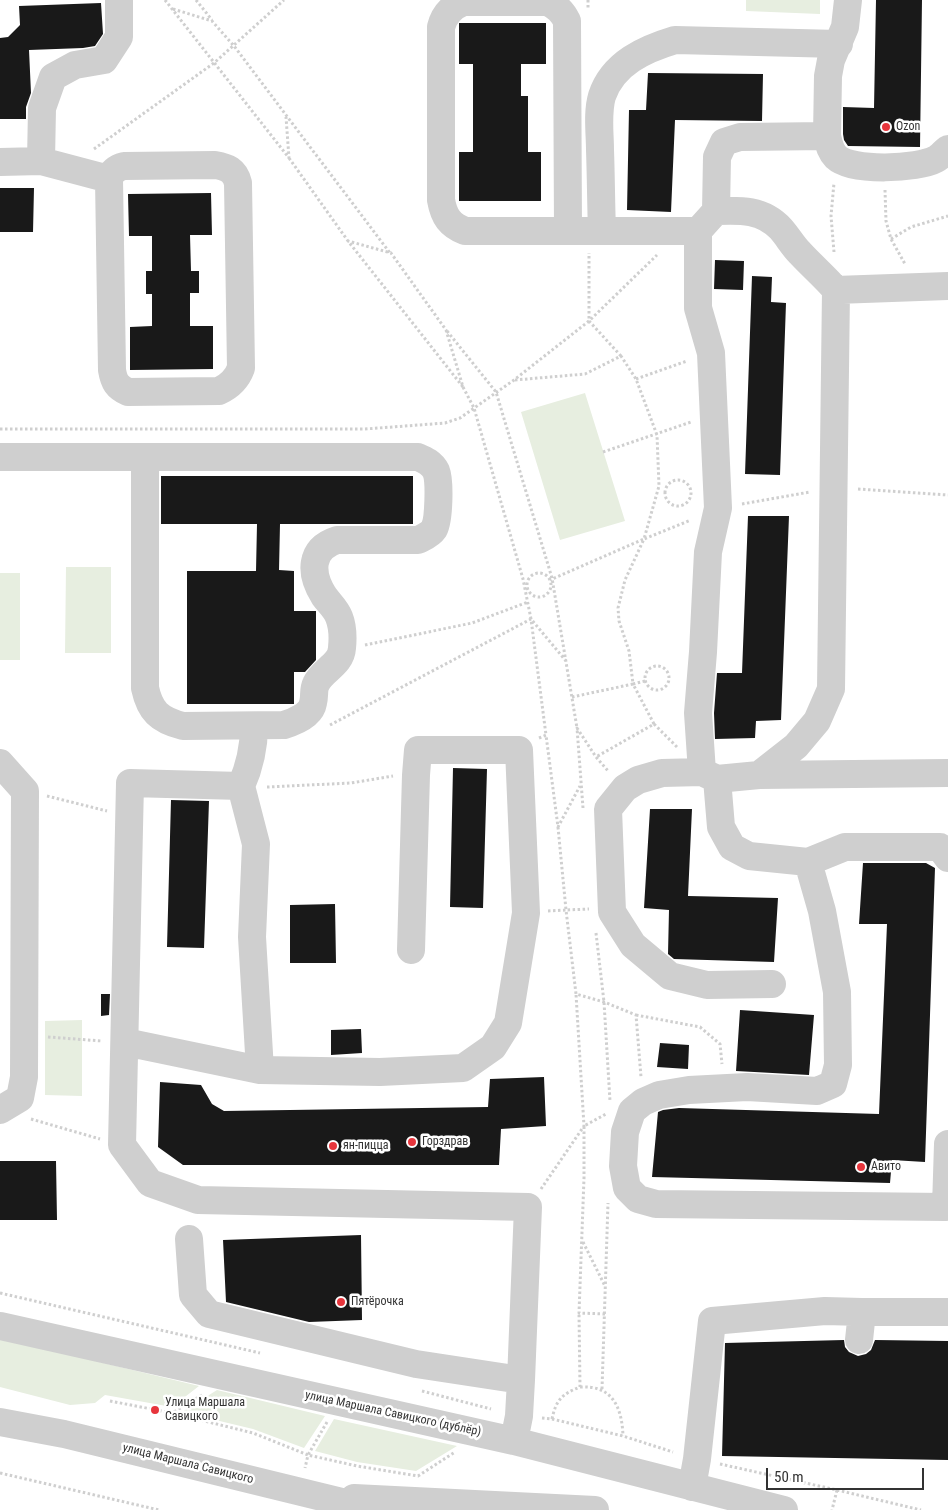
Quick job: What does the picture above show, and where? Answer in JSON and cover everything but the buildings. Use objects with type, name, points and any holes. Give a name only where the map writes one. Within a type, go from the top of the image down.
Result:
[{"type":"street","points":[[53,164],[42,108],[53,77],[75,64],[104,60],[119,37],[119,0]]},
{"type":"street","points":[[848,0],[845,28],[831,60],[828,76],[832,147],[847,164],[860,167],[917,165],[936,159],[948,149]]},
{"type":"street","points":[[568,231],[567,21],[557,6],[548,2],[463,2],[458,4],[446,14],[441,27],[441,200],[449,221],[465,231],[568,231],[602,231],[698,231]]},
{"type":"street","points":[[602,231],[600,118],[602,96],[613,76],[629,60],[653,47],[675,40],[839,44]]},
{"type":"street","points":[[832,147],[740,137],[724,142],[717,157],[716,211],[698,231],[698,308],[711,353],[718,508],[708,552],[698,713],[709,776],[721,827],[732,847],[750,856],[808,862],[845,847],[940,847],[948,858]]},
{"type":"street","points":[[0,162],[53,164],[109,179]]},
{"type":"street","points":[[215,165],[226,166],[233,171],[236,177],[241,368],[234,381],[227,387],[219,390],[128,392],[116,384],[113,379],[109,179],[114,170],[124,166],[215,165]]},
{"type":"street","points":[[716,211],[745,210],[765,217],[779,227],[800,253],[836,290],[831,689],[817,721],[796,746],[759,775]]},
{"type":"street","points":[[836,290],[939,286]]},
{"type":"street","points":[[0,457],[145,457],[418,457],[427,460],[432,465],[438,478],[438,517],[436,525],[427,536],[418,540],[337,540],[328,543],[316,556],[314,567],[316,579],[324,596],[336,610],[342,624],[342,650],[338,660],[318,680],[313,704],[303,716],[284,725],[182,726],[160,717],[152,709],[147,700],[145,688],[145,457]]},
{"type":"street","points":[[254,726],[254,745],[251,759],[241,786],[256,844],[252,936],[260,1070]]},
{"type":"street","points":[[125,1042],[260,1070],[380,1072],[463,1068],[493,1047],[508,1023],[526,914],[519,750],[418,750],[411,950]]},
{"type":"street","points":[[0,763],[25,791],[12,992],[24,1036],[24,1077],[20,1098],[1,1110]]},
{"type":"street","points":[[772,984],[707,985],[670,976],[604,920],[608,809],[625,788],[638,780],[662,773],[709,776],[948,773]]},
{"type":"street","points":[[241,786],[130,783],[122,1145],[150,1183],[198,1200],[528,1207],[521,1380],[516,1429]]},
{"type":"street","points":[[808,862],[822,911],[837,992],[838,1064],[833,1084],[817,1091],[747,1087],[689,1090],[659,1095],[643,1102],[632,1110],[625,1132],[623,1166],[627,1188],[638,1199],[656,1204],[947,1207],[948,1144]]},
{"type":"street","points":[[189,1239],[193,1295],[209,1314],[416,1364],[521,1380]]},
{"type":"street","points":[[692,1487],[697,1459],[712,1321],[825,1312],[948,1312]]},
{"type":"street","points":[[859,1340],[862,1312]]},
{"type":"street","name":"улица Маршала Савицкого (дублёр)","points":[[0,1326],[483,1434],[516,1429],[692,1487],[784,1510]]},
{"type":"street","name":"улица Маршала Савицкого","points":[[0,1422],[64,1434],[375,1510]]},
{"type":"street","points":[[309,1494],[595,1510]]},
{"type":"path","points":[[165,0],[289,158],[348,241],[463,386]]},
{"type":"path","points":[[196,0],[234,46],[446,330],[496,392],[551,579],[577,728],[584,813]]},
{"type":"path","points":[[53,164],[90,152],[214,63],[284,0]]},
{"type":"path","points":[[173,9],[212,21]]},
{"type":"path","points":[[286,116],[289,158]]},
{"type":"path","points":[[832,147],[834,253]]},
{"type":"path","points":[[884,167],[886,221],[891,239],[906,266],[939,286]]},
{"type":"path","points":[[891,239],[911,227],[948,216]]},
{"type":"path","points":[[348,241],[390,253]]},
{"type":"path","points":[[0,429],[365,429],[446,423],[460,418],[514,380],[589,321],[655,256],[663,252]]},
{"type":"path","points":[[589,321],[621,356],[636,379],[657,435],[659,486],[644,539],[625,580],[618,608],[619,621],[629,651],[633,684],[654,724],[596,757]]},
{"type":"path","points":[[446,330],[463,386],[474,408],[527,593],[535,597],[543,596],[549,591],[551,579]]},
{"type":"path","points":[[636,379],[711,353]]},
{"type":"path","points":[[514,380],[586,374],[621,356]]},
{"type":"path","points":[[604,452],[657,435],[713,413]]},
{"type":"path","points":[[680,480],[688,485],[691,493],[690,498],[681,506],[673,505],[669,503],[665,496],[666,488],[672,481],[680,480]]},
{"type":"path","points":[[659,486],[666,488]]},
{"type":"path","points":[[551,579],[718,508]]},
{"type":"path","points":[[551,579],[544,573],[532,574],[527,580],[526,588],[558,827],[576,994],[584,1126],[579,1313],[580,1387]]},
{"type":"path","points":[[342,650],[472,623],[528,602]]},
{"type":"path","points":[[531,619],[566,661]]},
{"type":"path","points":[[322,729],[531,619]]},
{"type":"path","points":[[655,666],[663,667],[670,677],[668,685],[662,690],[653,690],[645,681],[645,673],[655,666]]},
{"type":"path","points":[[572,697],[645,681]]},
{"type":"path","points":[[577,728],[596,757],[625,788]]},
{"type":"path","points":[[519,750],[546,735]]},
{"type":"path","points":[[241,786],[278,788],[351,784],[397,775],[416,775]]},
{"type":"path","points":[[558,827],[581,784]]},
{"type":"path","points":[[25,791],[129,816]]},
{"type":"path","points":[[566,910],[593,909],[604,920],[604,1002],[610,1102]]},
{"type":"path","points":[[576,994],[604,1002],[636,1015],[700,1026],[720,1044],[723,1070]]},
{"type":"path","points":[[636,1015],[642,1082]]},
{"type":"path","points":[[24,1036],[125,1042]]},
{"type":"path","points":[[1,1110],[122,1145]]},
{"type":"path","points":[[528,1207],[584,1126],[611,1111]]},
{"type":"path","points":[[602,1389],[608,1199]]},
{"type":"path","points":[[582,1241],[605,1286]]},
{"type":"path","points":[[0,1293],[266,1355],[172,1414]]},
{"type":"path","points":[[579,1313],[605,1314]]},
{"type":"path","points":[[552,1419],[554,1407],[568,1392],[580,1387],[590,1386],[602,1389],[614,1400],[619,1408],[623,1436]]},
{"type":"path","points":[[412,1389],[516,1429]]},
{"type":"path","points":[[110,1401],[253,1433],[308,1455],[356,1466],[418,1476],[483,1434]]},
{"type":"path","points":[[308,1455],[309,1494]]},
{"type":"path","points":[[0,1473],[159,1510]]},
{"type":"path","points":[[837,1490],[921,1510]]},
{"type":"shaded area","points":[[746,0],[820,0],[820,14],[746,11]]},
{"type":"shaded area","points":[[585,393],[625,521],[560,540],[521,412]]},
{"type":"shaded area","points":[[66,567],[111,567],[111,653],[65,653]]},
{"type":"shaded area","points":[[0,573],[20,573],[20,660],[0,660]]},
{"type":"shaded area","points":[[82,1020],[82,1096],[45,1095],[45,1021]]},
{"type":"shaded area","points":[[0,1338],[199,1386],[172,1407],[105,1395],[95,1403],[70,1405],[0,1387]]},
{"type":"shaded area","points":[[217,1390],[325,1416],[304,1448],[253,1429],[182,1412]]},
{"type":"shaded area","points":[[334,1419],[457,1446],[416,1471],[357,1462],[315,1451]]},
{"type":"place","name":"Ozon","points":[[886,127]]},
{"type":"place","name":"Горздрав","points":[[412,1142]]},
{"type":"place","name":"ян-пицца","points":[[333,1146]]},
{"type":"place","name":"Авито","points":[[861,1167]]},
{"type":"place","name":"Пятёрочка","points":[[341,1302]]},
{"type":"place","name":"Улица Маршала Савицкого","points":[[155,1410]]}]
